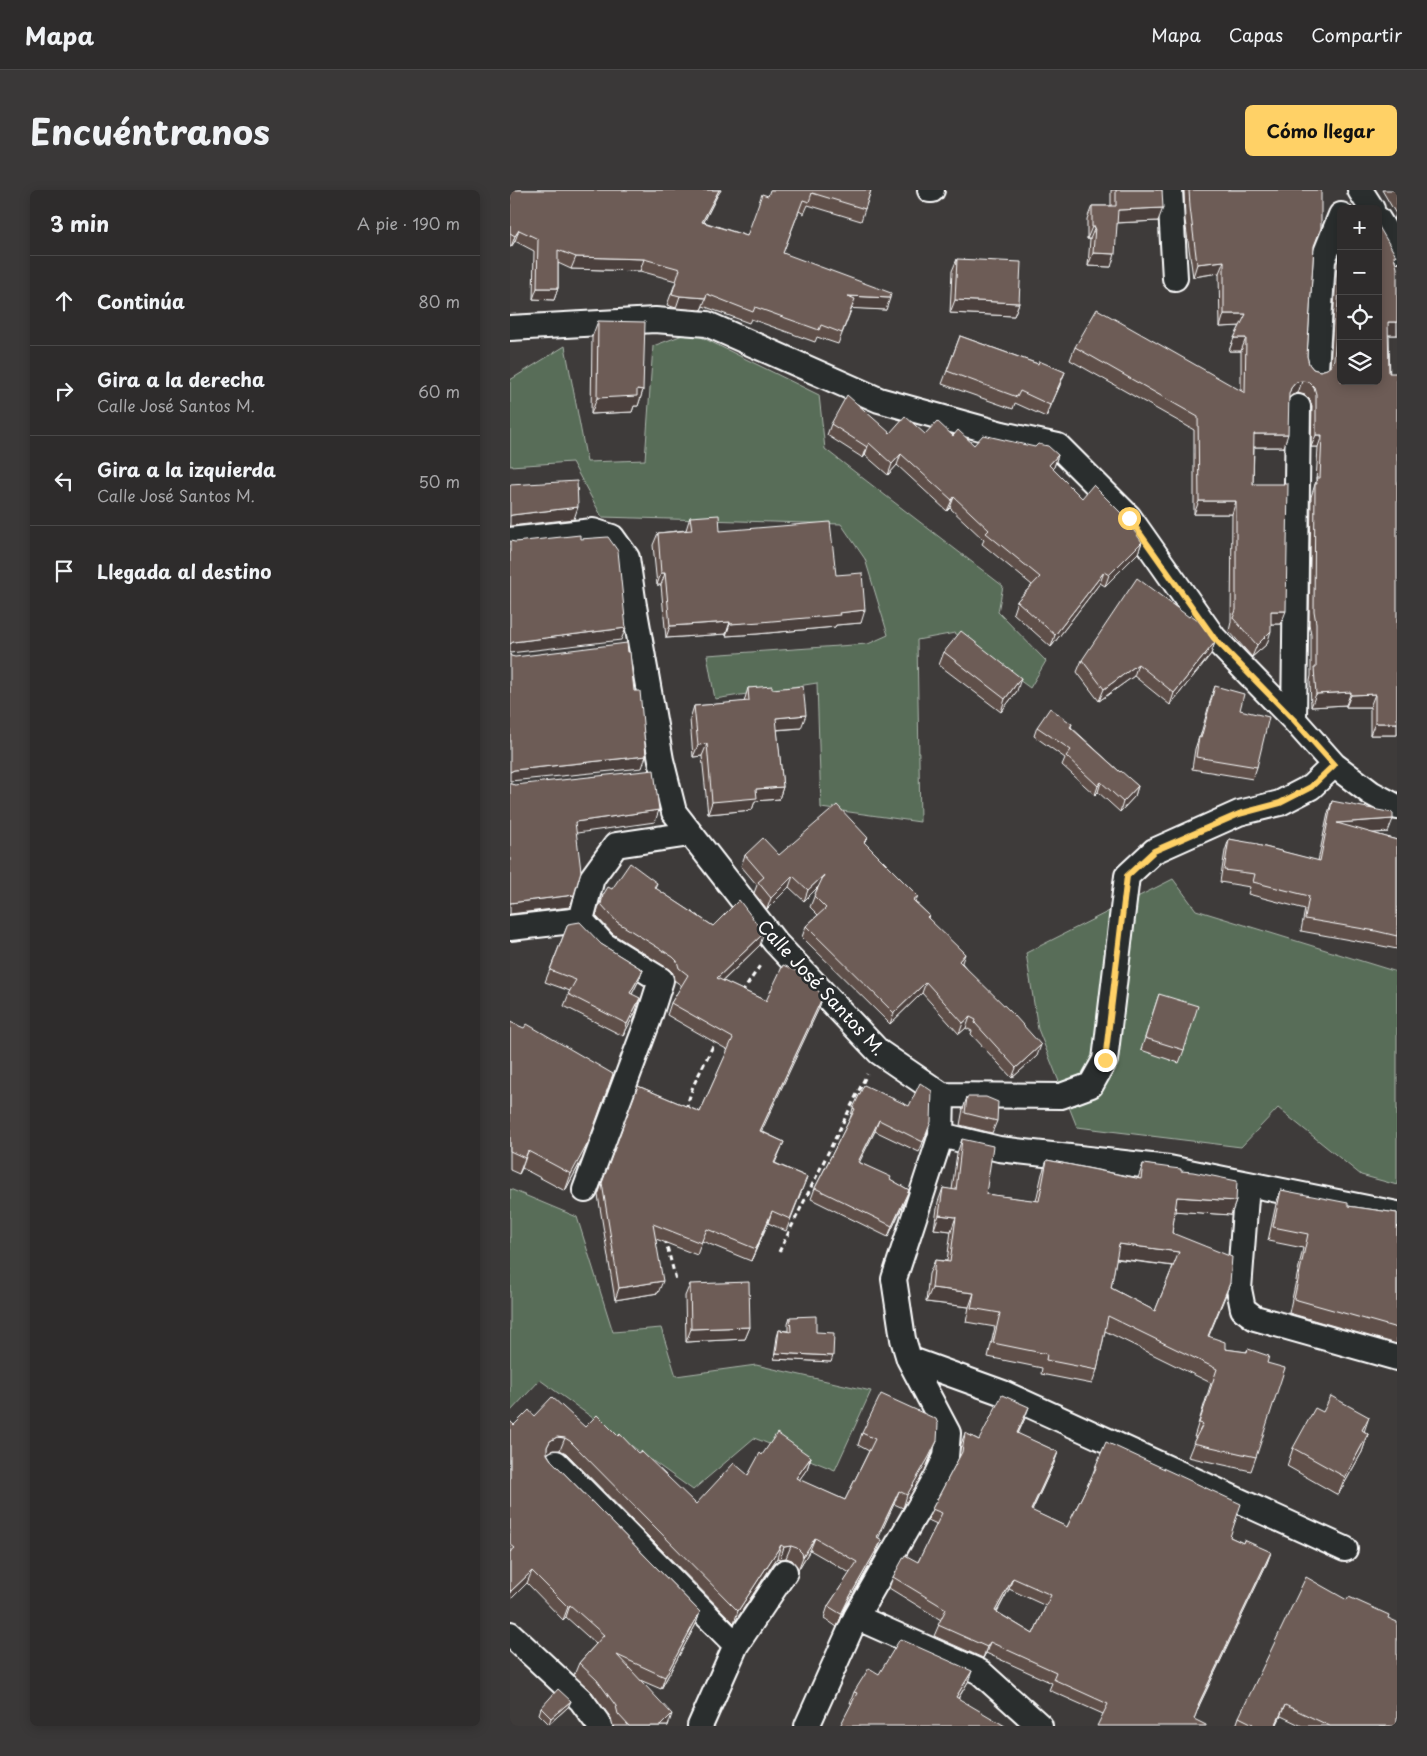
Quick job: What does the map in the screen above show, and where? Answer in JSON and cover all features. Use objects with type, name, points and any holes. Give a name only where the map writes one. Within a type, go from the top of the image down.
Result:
[{"type":"street","points":[[1170,190],[1175,278]]},
{"type":"street","points":[[1344,205],[1350,190]]},
{"type":"street","points":[[1360,190],[1369,205]]},
{"type":"street","points":[[1316,370],[1323,260],[1337,224]]},
{"type":"street","points":[[1382,226],[1397,250]]},
{"type":"street","points":[[510,328],[655,320],[707,324],[879,400],[1002,434],[1058,446],[1129,518],[1214,638],[1294,720],[1334,765],[1371,793],[1397,807]]},
{"type":"street","points":[[1294,720],[1298,407]]},
{"type":"street","name":"Calle José Santos M.","points":[[510,540],[593,531],[612,537],[627,558],[662,760],[674,812],[775,942],[878,1052],[942,1095]]},
{"type":"street","points":[[807,1726],[856,1617],[946,1457],[948,1433],[909,1359],[903,1339],[894,1279],[941,1135],[942,1095],[1061,1096],[1091,1085],[1105,1060],[1127,876],[1154,851],[1239,814],[1280,803],[1311,787],[1334,765]]},
{"type":"street","points":[[581,920],[592,878],[616,845],[690,834]]},
{"type":"street","points":[[510,928],[581,920]]},
{"type":"street","points":[[581,920],[604,946],[662,980],[585,1190]]},
{"type":"street","points":[[941,1135],[999,1149],[1169,1168],[1397,1214]]},
{"type":"street","points":[[1247,1184],[1239,1289],[1243,1309],[1255,1318],[1397,1358]]},
{"type":"street","points":[[909,1359],[1003,1393],[1345,1549]]},
{"type":"street","points":[[556,1463],[736,1645]]},
{"type":"street","points":[[700,1726],[736,1645],[785,1572]]},
{"type":"street","points":[[856,1617],[980,1672],[1040,1726]]},
{"type":"street","points":[[510,1634],[581,1700],[600,1726]]},
{"type":"path","points":[[739,998],[775,942]]},
{"type":"path","points":[[684,1113],[693,1086],[716,1038]]},
{"type":"path","points":[[779,1252],[878,1052]]},
{"type":"path","points":[[665,1237],[676,1280]]},
{"type":"green space","points":[[691,332],[819,395],[825,449],[1003,586],[998,612],[1046,661],[1030,688],[955,633],[917,640],[920,822],[821,808],[817,683],[715,699],[707,655],[868,644],[888,635],[865,559],[841,524],[602,517],[572,462],[510,466],[510,380],[565,346],[587,462],[645,460],[653,346]]},
{"type":"green space","points":[[1173,879],[1196,910],[1397,972],[1397,1185],[1361,1175],[1278,1108],[1241,1147],[1077,1127],[1038,1029],[1026,953]]},
{"type":"green space","points":[[510,1189],[577,1217],[613,1332],[661,1328],[676,1376],[756,1365],[871,1391],[835,1470],[754,1438],[693,1490],[540,1380],[510,1412]]},
{"type":"building","points":[[510,190],[719,190],[702,222],[747,236],[762,194],[768,196],[770,190],[871,190],[865,209],[812,193],[809,202],[803,200],[783,253],[891,293],[890,298],[848,296],[855,299],[842,333],[821,325],[819,330],[755,307],[753,312],[707,294],[706,298],[672,294],[680,269],[644,259],[576,257],[558,250],[558,288],[537,288],[538,239],[519,230],[515,236],[510,233]]},
{"type":"building","points":[[1116,190],[1162,190],[1163,208],[1118,210],[1115,254],[1093,253],[1095,227],[1092,227],[1092,206],[1116,206]]},
{"type":"building","points":[[1189,190],[1321,190],[1321,228],[1314,246],[1307,356],[1309,364],[1313,369],[1320,371],[1332,365],[1337,316],[1337,385],[1382,385],[1382,232],[1396,256],[1394,256],[1397,268],[1397,322],[1388,322],[1389,373],[1397,373],[1397,723],[1375,723],[1375,694],[1351,695],[1351,692],[1316,694],[1314,668],[1316,668],[1316,623],[1314,611],[1315,484],[1317,484],[1316,478],[1320,478],[1322,435],[1316,435],[1316,394],[1314,387],[1309,382],[1302,381],[1296,382],[1291,388],[1289,394],[1288,434],[1254,434],[1253,484],[1288,484],[1286,611],[1271,611],[1271,631],[1257,645],[1233,618],[1236,610],[1236,501],[1199,501],[1198,417],[1075,347],[1097,309],[1245,393],[1246,338],[1234,338],[1246,314],[1224,314],[1224,261],[1197,264]]},
{"type":"building","points":[[957,259],[1021,262],[1019,303],[955,300]]},
{"type":"building","points":[[598,321],[645,322],[643,390],[637,389],[637,396],[597,398]]},
{"type":"building","points":[[960,336],[1038,364],[1039,361],[1065,372],[1050,405],[1020,391],[1017,397],[947,371]]},
{"type":"building","points":[[847,395],[890,433],[905,416],[925,434],[937,421],[953,436],[958,430],[974,445],[983,435],[1035,447],[1038,444],[1048,446],[1058,455],[1049,465],[1082,498],[1093,485],[1123,515],[1142,542],[1109,575],[1104,572],[1055,635],[1017,601],[1040,577],[986,533],[989,530],[954,497],[952,500],[901,454],[892,464],[869,443],[867,447],[831,424]]},
{"type":"building","points":[[577,481],[578,507],[510,516],[510,485]]},
{"type":"building","points":[[719,515],[720,531],[830,522],[836,575],[862,573],[865,610],[839,613],[840,615],[761,622],[670,626],[665,573],[661,573],[658,533],[692,530],[690,517]]},
{"type":"building","points":[[580,535],[580,539],[608,537],[618,551],[626,628],[513,642],[510,644],[510,541]]},
{"type":"building","points":[[1137,578],[1189,617],[1191,615],[1198,620],[1215,642],[1174,693],[1138,664],[1104,689],[1082,660]]},
{"type":"building","points":[[961,631],[1021,678],[1005,699],[944,652]]},
{"type":"building","points":[[627,643],[628,652],[630,652],[634,691],[640,691],[646,756],[514,770],[510,772],[510,654],[515,657]]},
{"type":"building","points":[[772,686],[772,689],[803,686],[806,715],[776,718],[783,787],[756,789],[757,798],[712,802],[707,744],[698,745],[694,706],[749,701],[748,688]]},
{"type":"building","points":[[1215,686],[1244,694],[1240,710],[1269,717],[1257,767],[1196,757],[1199,737],[1201,738]]},
{"type":"building","points":[[1050,708],[1072,724],[1070,727],[1138,786],[1123,802],[1101,782],[1098,786],[1066,756],[1071,750],[1037,727]]},
{"type":"building","points":[[654,770],[659,810],[575,822],[581,871],[574,895],[510,903],[510,782],[515,785]]},
{"type":"building","points":[[1332,801],[1393,813],[1393,819],[1337,823],[1397,840],[1397,936],[1305,919],[1309,896],[1253,882],[1255,874],[1224,870],[1229,839],[1258,844],[1320,861]]},
{"type":"building","points":[[837,805],[868,838],[864,842],[918,896],[913,900],[929,915],[927,917],[965,954],[959,961],[1014,1015],[1041,1045],[1016,1068],[975,1023],[976,1020],[970,1017],[963,1023],[926,982],[894,1013],[806,926],[826,908],[814,896],[824,875],[808,890],[793,876],[771,898],[758,882],[764,877],[745,855],[763,838],[779,855]]},
{"type":"building","points":[[630,863],[657,883],[654,887],[713,926],[739,900],[764,933],[717,978],[766,1001],[783,965],[801,973],[823,996],[760,1131],[784,1142],[774,1163],[807,1177],[790,1219],[772,1211],[756,1249],[707,1229],[701,1243],[653,1224],[663,1281],[619,1288],[602,1183],[638,1086],[700,1112],[733,1038],[671,1003],[688,975],[679,968],[677,961],[673,957],[617,922],[601,904],[603,895],[608,887],[612,889]]},
{"type":"building","points":[[580,922],[601,944],[643,970],[630,993],[640,998],[627,1024],[568,994],[576,980],[550,970],[568,924]]},
{"type":"building","points":[[1159,994],[1198,1006],[1184,1050],[1145,1038]]},
{"type":"building","points":[[510,1022],[524,1028],[527,1024],[613,1074],[588,1143],[571,1174],[528,1151],[525,1158],[510,1151]]},
{"type":"building","points":[[920,1083],[932,1091],[931,1122],[923,1142],[879,1120],[858,1162],[891,1177],[890,1179],[909,1190],[892,1226],[815,1188],[855,1109],[853,1108],[864,1085],[909,1106]]},
{"type":"building","points":[[967,1097],[986,1097],[998,1102],[997,1121],[965,1113]]},
{"type":"building","points":[[962,1139],[993,1146],[986,1194],[1039,1201],[1047,1160],[1141,1179],[1143,1164],[1181,1169],[1181,1171],[1237,1181],[1236,1201],[1177,1197],[1172,1233],[1232,1257],[1230,1283],[1208,1336],[1225,1342],[1225,1349],[1247,1352],[1248,1349],[1269,1356],[1267,1363],[1285,1368],[1256,1457],[1193,1443],[1203,1424],[1199,1423],[1217,1369],[1108,1316],[1097,1370],[1046,1360],[1047,1354],[993,1343],[1000,1313],[971,1308],[974,1293],[932,1288],[935,1260],[950,1262],[956,1217],[939,1215],[943,1188],[956,1190]],"holes":[[[1119,1244],[1179,1252],[1155,1311],[1111,1288]]]},
{"type":"building","points":[[1281,1190],[1348,1203],[1348,1206],[1397,1213],[1397,1328],[1294,1299],[1308,1234],[1273,1227]]},
{"type":"building","points":[[749,1282],[750,1327],[691,1329],[690,1284]]},
{"type":"building","points":[[816,1316],[816,1332],[834,1333],[833,1356],[776,1353],[779,1330],[791,1332],[790,1317]]},
{"type":"building","points":[[881,1394],[936,1419],[938,1424],[937,1441],[907,1495],[899,1491],[877,1537],[882,1540],[841,1614],[828,1606],[857,1562],[815,1538],[803,1557],[797,1548],[781,1545],[738,1611],[570,1441],[557,1437],[550,1441],[547,1447],[547,1454],[551,1460],[700,1612],[665,1677],[617,1655],[672,1714],[660,1726],[629,1726],[618,1714],[616,1706],[597,1680],[579,1663],[604,1635],[570,1605],[568,1607],[532,1571],[510,1590],[510,1552],[515,1548],[510,1544],[510,1421],[514,1425],[529,1410],[534,1416],[552,1397],[585,1427],[597,1415],[618,1436],[620,1434],[638,1453],[641,1451],[696,1504],[734,1463],[748,1475],[760,1453],[762,1455],[777,1433],[811,1457],[796,1478],[845,1500],[875,1439],[862,1433]]},
{"type":"building","points":[[1002,1395],[1029,1407],[1017,1433],[1058,1452],[1031,1510],[1067,1527],[1097,1466],[1106,1442],[1241,1504],[1230,1537],[1243,1543],[1244,1540],[1271,1552],[1198,1705],[1194,1719],[1206,1726],[1097,1726],[1108,1704],[1053,1679],[1056,1672],[990,1642],[987,1647],[938,1625],[946,1609],[893,1577],[905,1555],[918,1562],[942,1513],[932,1509],[962,1452],[965,1433],[979,1440]],"holes":[[[1013,1578],[1051,1595],[1033,1634],[995,1611]]]},
{"type":"building","points":[[1331,1396],[1369,1417],[1362,1430],[1368,1434],[1345,1477],[1293,1448],[1315,1408],[1323,1412]]},
{"type":"building","points":[[1306,1577],[1347,1600],[1349,1597],[1389,1615],[1388,1618],[1397,1622],[1397,1726],[1330,1726],[1285,1705],[1275,1726],[1252,1726],[1253,1724],[1239,1717]]},
{"type":"building","points":[[900,1639],[972,1671],[956,1697],[1005,1726],[840,1726],[857,1693],[854,1692],[869,1668],[879,1674]]},
{"type":"building","points":[[558,1689],[571,1701],[551,1718],[541,1708]]},
{"type":"route","points":[[1105,1060],[1127,876],[1154,851],[1239,814],[1280,803],[1311,787],[1334,765],[1294,720],[1214,638],[1129,518]]}]
